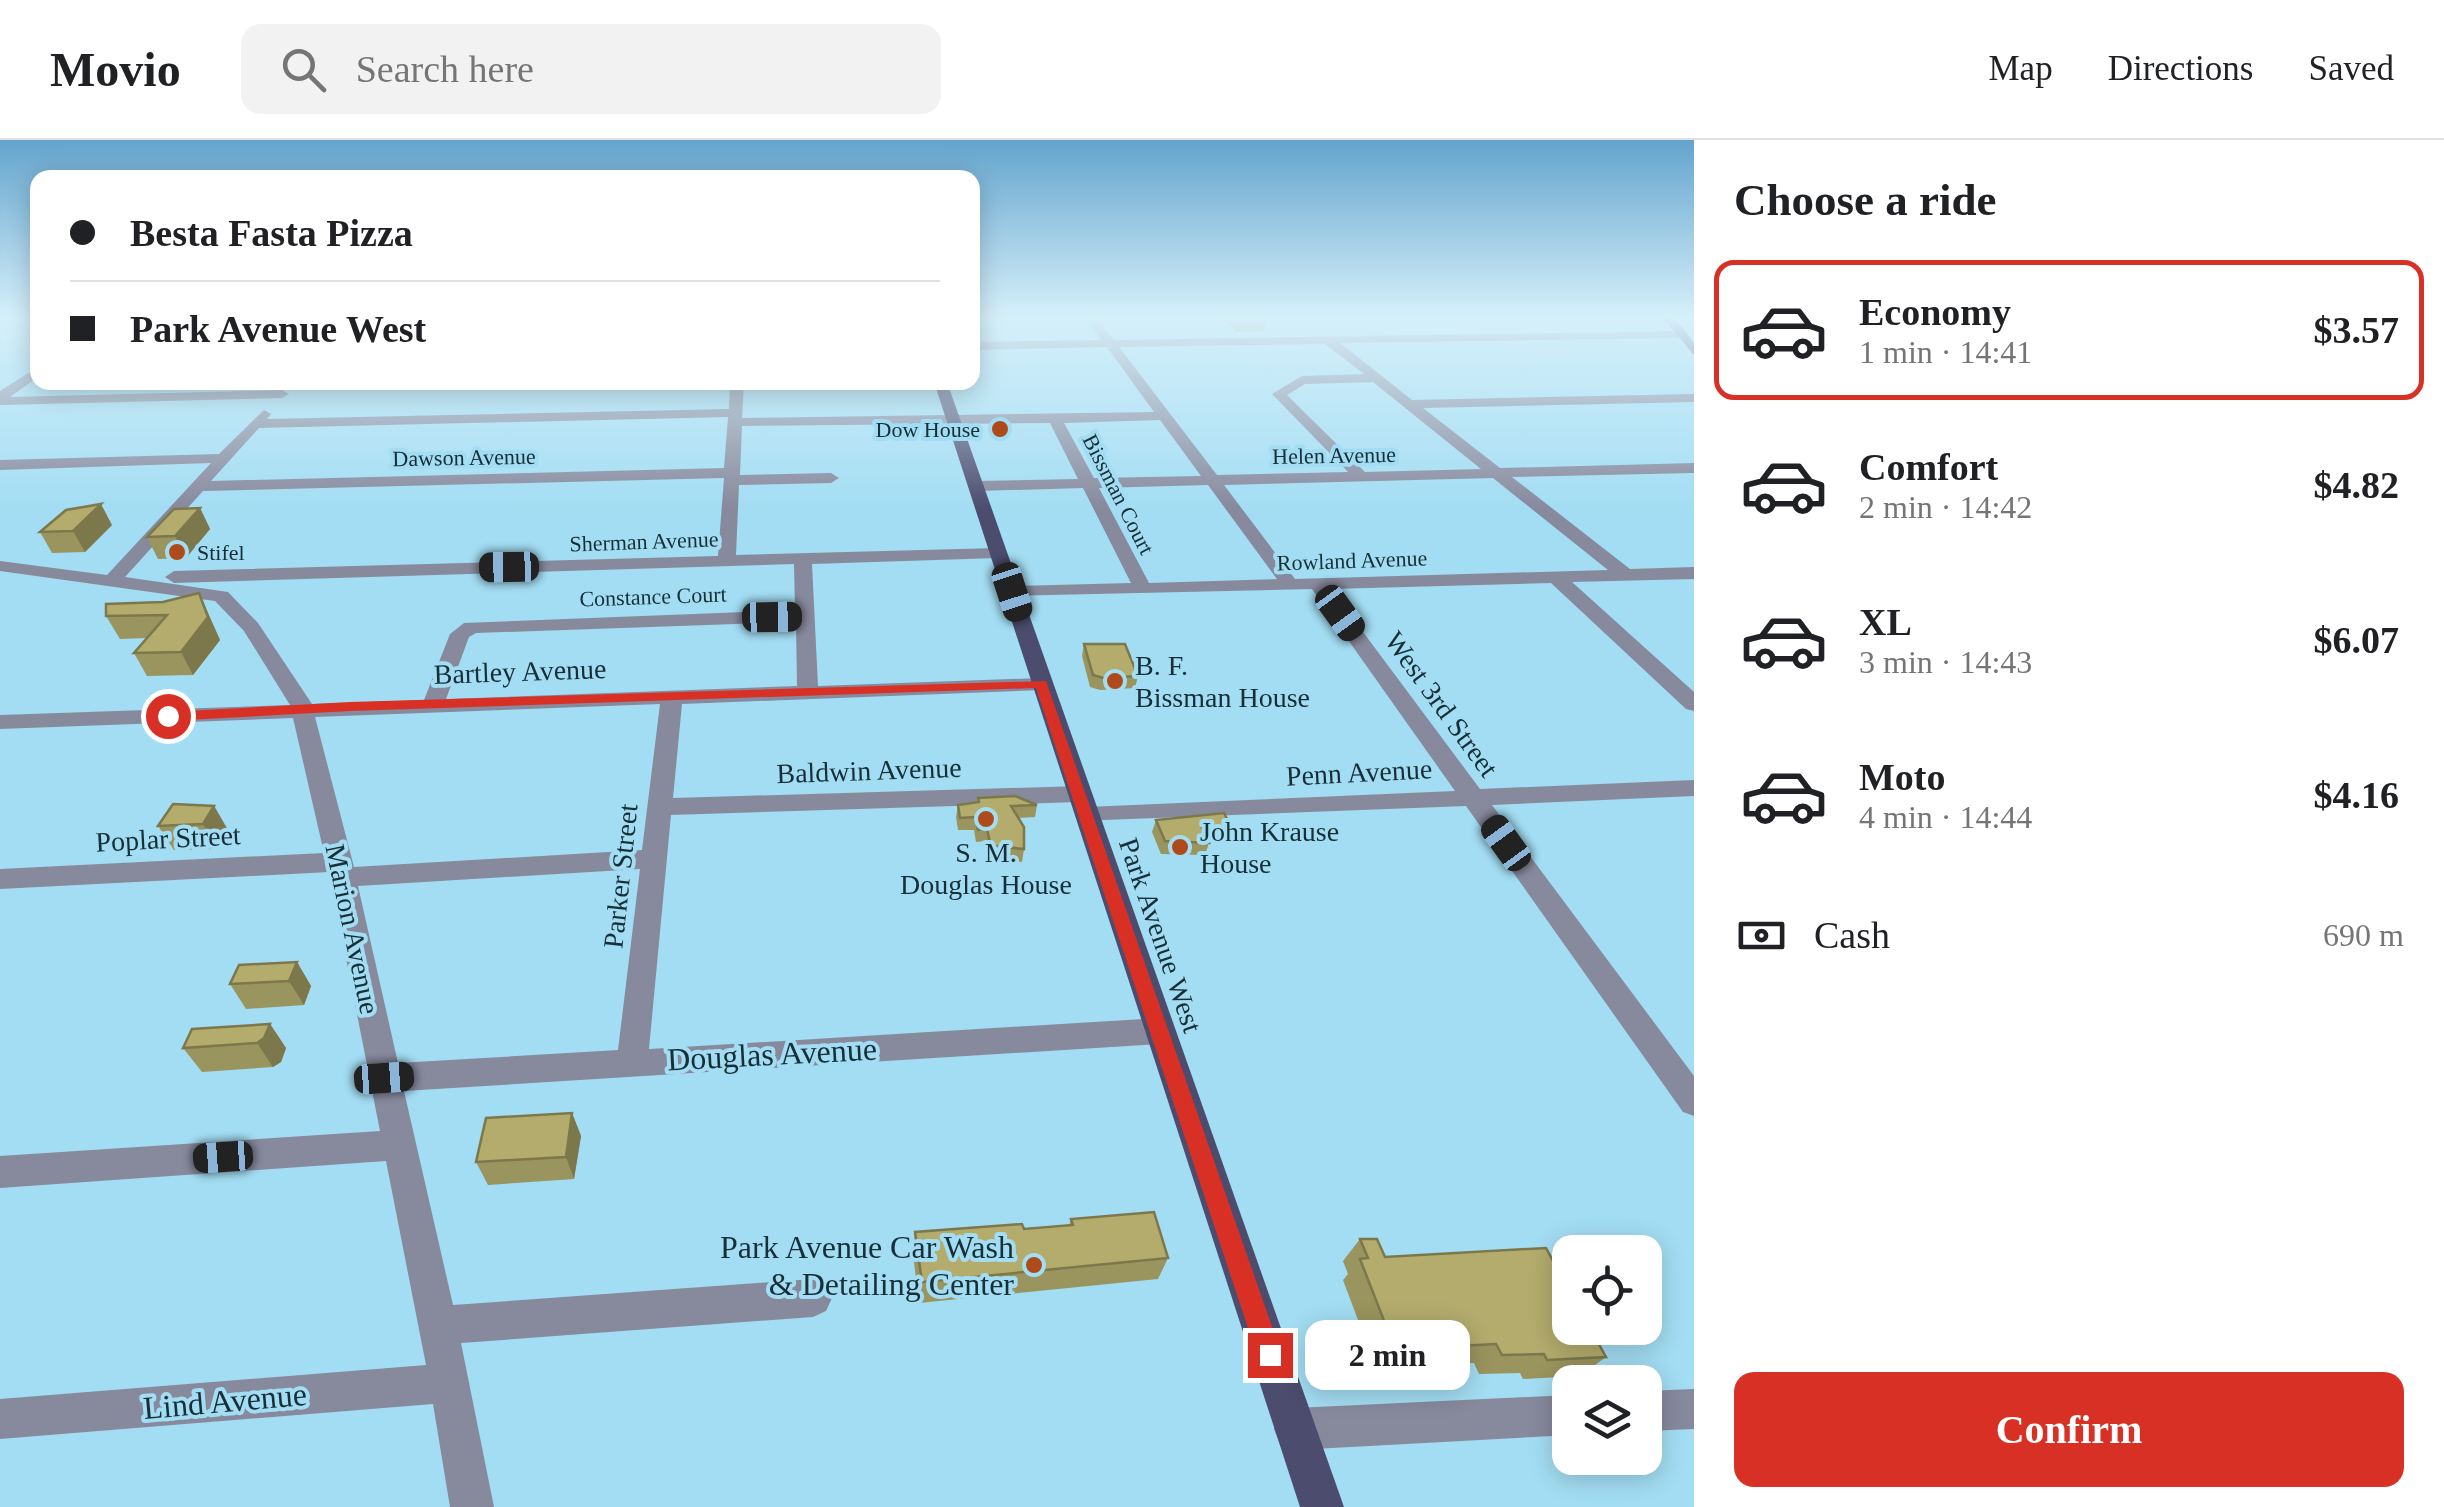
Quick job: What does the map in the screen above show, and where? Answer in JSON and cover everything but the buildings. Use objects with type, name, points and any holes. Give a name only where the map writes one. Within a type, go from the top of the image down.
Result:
[{"type":"main road","name":"Park Avenue West","points":[[943,390],[1322,1507]]},
{"type":"street","points":[[0,399],[23,382]]},
{"type":"street","points":[[1139,382],[1290,584]]},
{"type":"street","points":[[1299,382],[1279,394],[1362,476]]},
{"type":"street","points":[[1381,382],[1626,574]]},
{"type":"street","points":[[0,399],[235,390]]},
{"type":"street","points":[[112,580],[285,390]]},
{"type":"street","points":[[727,561],[737,390]]},
{"type":"street","points":[[1409,404],[1694,398]]},
{"type":"street","points":[[255,424],[735,418],[1055,420],[1165,416]]},
{"type":"street","name":"Bissman Court","points":[[1055,420],[1142,588]]},
{"type":"street","points":[[0,465],[224,458]]},
{"type":"street","name":"Helen Avenue","points":[[976,486],[1694,468]]},
{"type":"street","name":"Dawson Avenue","points":[[198,486],[831,478]]},
{"type":"street","name":"Sherman Avenue","points":[[112,580],[998,553]]},
{"type":"street","points":[[803,559],[808,692]]},
{"type":"street","name":"Marion Avenue","points":[[0,566],[206,592],[226,599],[276,661],[304,710],[450,1382],[472,1507]]},
{"type":"street","points":[[206,592],[230,574]]},
{"type":"street","name":"Rowland Avenue","points":[[1012,592],[1626,574],[1689,576]]},
{"type":"street","points":[[1556,577],[1694,704]]},
{"type":"street","name":"West 3rd Street","points":[[1318,584],[1694,1102]]},
{"type":"street","name":"Constance Court","points":[[433,704],[460,634],[471,628],[806,616]]},
{"type":"street","name":"Bartley Avenue","points":[[0,722],[1042,684]]},
{"type":"street","name":"Parker Street","points":[[632,1062],[672,696]]},
{"type":"street","name":"Penn Avenue","points":[[1083,804],[1473,797],[1694,788]]},
{"type":"street","name":"Baldwin Avenue","points":[[660,807],[1083,804]]},
{"type":"street","name":"Poplar Street","points":[[0,879],[654,859]]},
{"type":"street","name":"Douglas Avenue","points":[[384,1078],[1160,1031]]},
{"type":"street","points":[[0,1172],[399,1145]]},
{"type":"street","points":[[438,1326],[812,1298]]},
{"type":"street","name":"Lind Avenue","points":[[0,1419],[450,1382]]},
{"type":"street","points":[[1662,1411],[1694,1409]]},
{"type":"street","points":[[1295,1429],[1552,1416]]},
{"type":"place","name":"Dow House","points":[[1000,429]]},
{"type":"place","name":"Stifel","points":[[177,552]]},
{"type":"place","name":"B. F. Bissman House","points":[[1115,681]]},
{"type":"place","name":"S. M. Douglas House","points":[[986,819]]},
{"type":"place","name":"John Krause House","points":[[1180,847]]},
{"type":"place","name":"Park Avenue Car Wash & Detailing Center","points":[[1034,1265]]},
{"type":"route","points":[[168,716],[350,706],[1042,684],[1270,1355]]}]
